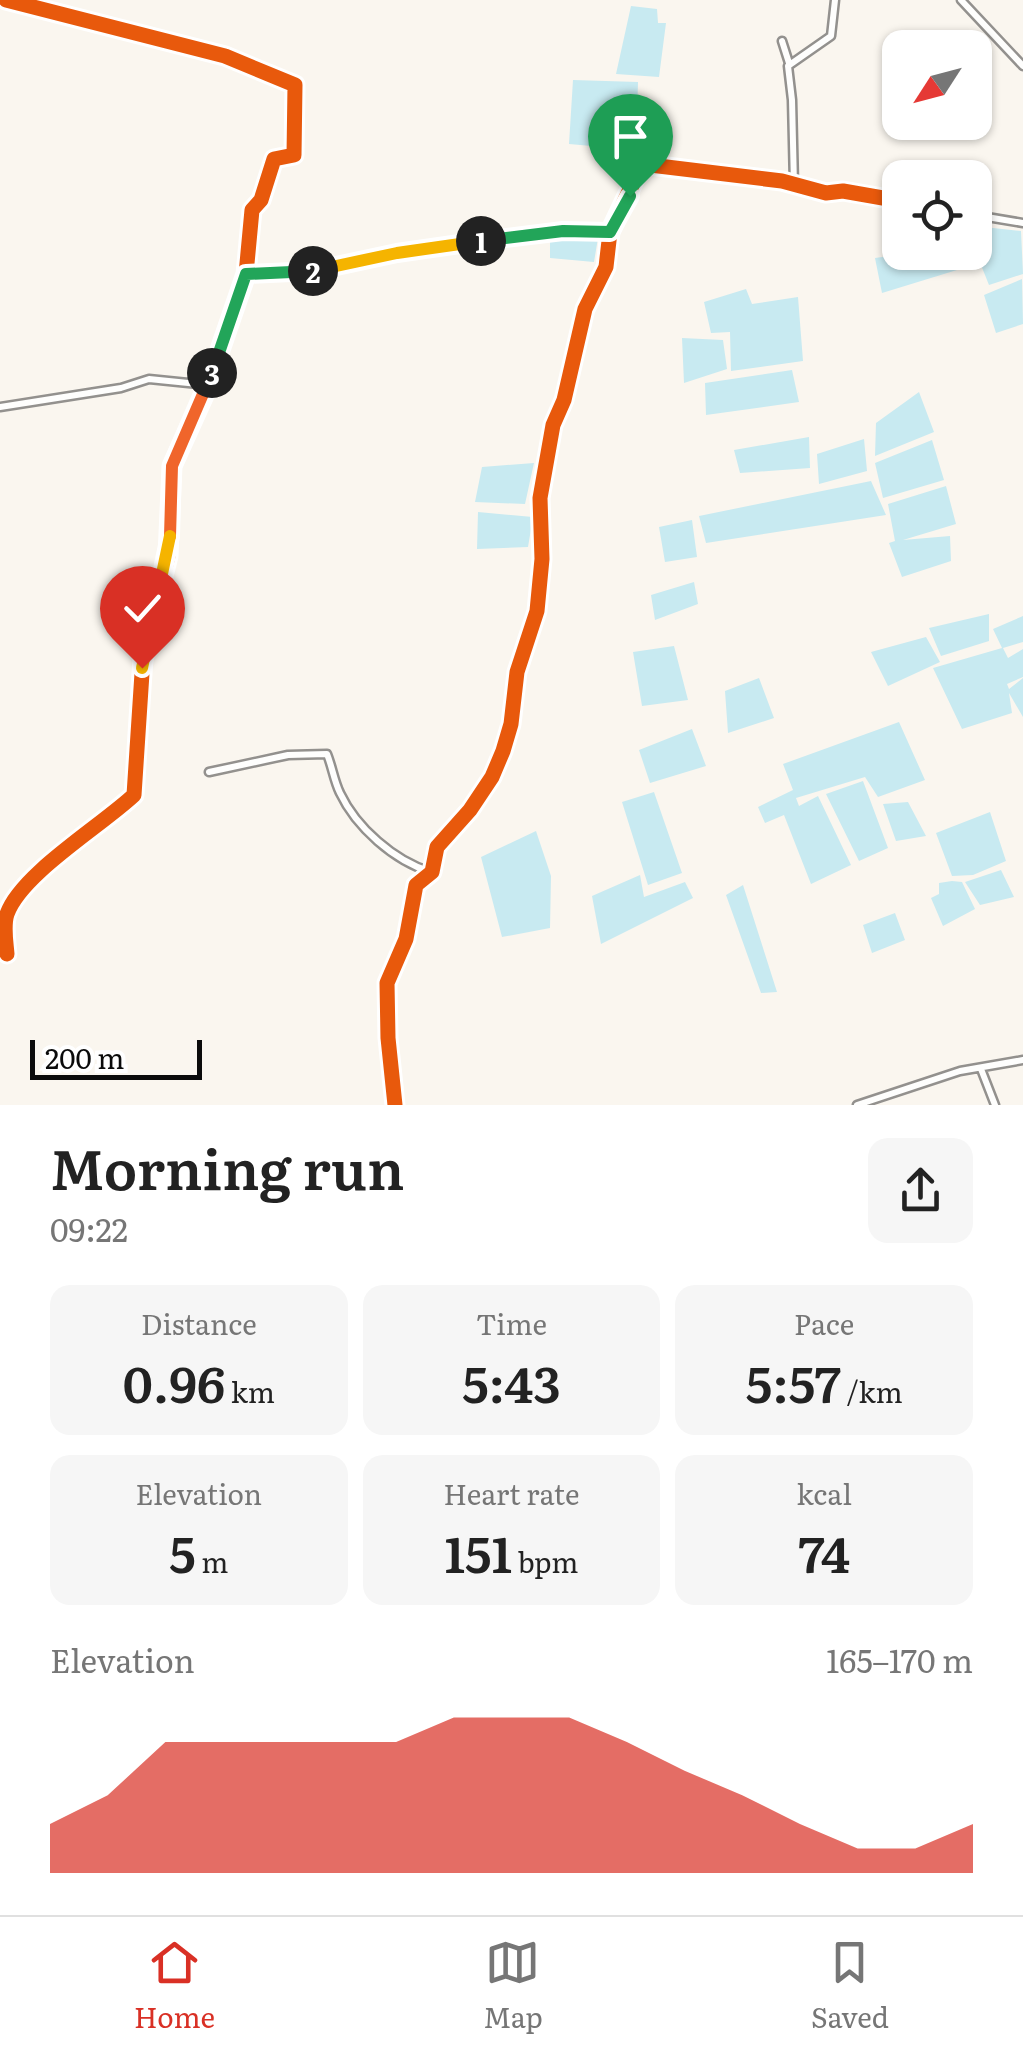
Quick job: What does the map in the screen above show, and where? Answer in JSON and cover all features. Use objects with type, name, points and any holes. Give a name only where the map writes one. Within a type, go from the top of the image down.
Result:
[{"type":"street","points":[[6,0],[225,56],[294,85],[294,154],[274,159],[261,200],[252,210],[246,274],[208,385],[172,466],[168,556],[143,658],[134,794],[26,885],[8,911],[6,954]]},
{"type":"street","points":[[788,63],[831,36],[835,0]]},
{"type":"street","points":[[960,0],[1023,66]]},
{"type":"street","points":[[782,41],[788,63],[794,185]]},
{"type":"street","points":[[395,1105],[387,983],[406,939],[416,885],[432,872],[437,847],[470,810],[504,750],[518,672],[537,611],[542,559],[540,498],[553,424],[570,379],[585,309],[606,268],[610,232],[642,164],[826,193],[843,191],[882,198]]},
{"type":"street","points":[[992,218],[1023,224]]},
{"type":"street","points":[[246,274],[318,270],[512,235],[610,232]]},
{"type":"street","points":[[0,408],[121,388],[149,379],[208,385]]},
{"type":"street","points":[[209,772],[288,755],[327,754],[337,788],[360,822],[382,844],[414,866],[432,872]]},
{"type":"street","points":[[857,1105],[932,1080],[1023,1060]]},
{"type":"street","points":[[981,1068],[995,1105]]},
{"type":"water","points":[[631,6],[657,9],[658,23],[666,23],[659,77],[616,74]]},
{"type":"water","points":[[573,80],[638,82],[636,150],[569,144]]},
{"type":"water","points":[[992,228],[1021,231],[1023,274],[989,285],[983,270],[992,270]]},
{"type":"water","points":[[550,238],[598,238],[594,262],[550,258]]},
{"type":"water","points":[[882,257],[882,270],[957,270],[882,293],[875,258]]},
{"type":"water","points":[[1022,279],[1023,324],[996,333],[984,295]]},
{"type":"water","points":[[746,289],[752,304],[798,297],[803,361],[731,371],[730,332],[711,333],[704,302]]},
{"type":"water","points":[[682,338],[723,340],[727,369],[684,383]]},
{"type":"water","points":[[792,370],[799,402],[706,415],[705,383]]},
{"type":"water","points":[[919,392],[934,432],[875,456],[876,423]]},
{"type":"water","points":[[809,437],[810,468],[740,473],[734,450]]},
{"type":"water","points":[[864,439],[867,471],[819,484],[817,454]]},
{"type":"water","points":[[932,440],[944,480],[883,498],[875,463]]},
{"type":"water","points":[[534,463],[525,504],[475,502],[482,467]]},
{"type":"water","points":[[871,481],[886,515],[706,543],[699,516]]},
{"type":"water","points":[[946,486],[956,524],[903,540],[950,536],[951,561],[902,577],[889,543],[895,541],[888,504]]},
{"type":"water","points":[[478,512],[533,517],[528,547],[477,549]]},
{"type":"water","points":[[692,520],[697,557],[665,562],[659,527]]},
{"type":"water","points":[[694,582],[698,604],[655,620],[651,595]]},
{"type":"water","points":[[989,614],[989,641],[941,656],[929,628]]},
{"type":"water","points":[[1023,616],[1023,642],[1003,648],[1008,658],[1023,649],[1023,677],[1007,684],[1009,689],[1023,678],[1023,717],[1009,693],[1012,713],[962,729],[933,668],[1002,648],[993,629]]},
{"type":"water","points":[[926,637],[940,662],[888,686],[871,652]]},
{"type":"water","points":[[674,646],[688,700],[642,706],[633,652]]},
{"type":"water","points":[[759,678],[774,718],[728,733],[725,691]]},
{"type":"water","points":[[899,722],[925,780],[878,797],[865,777],[796,798],[799,806],[818,796],[851,865],[811,884],[784,815],[765,823],[758,807],[793,790],[783,764]]},
{"type":"water","points":[[692,729],[706,766],[650,783],[639,750]]},
{"type":"water","points":[[863,781],[888,848],[859,861],[826,794]]},
{"type":"water","points":[[654,792],[682,873],[648,885],[622,802]]},
{"type":"water","points":[[908,802],[926,836],[896,841],[883,804]]},
{"type":"water","points":[[990,812],[1006,861],[973,875],[952,876],[936,833]]},
{"type":"water","points":[[536,831],[551,876],[550,928],[502,937],[481,857]]},
{"type":"water","points":[[1001,870],[1014,897],[980,905],[965,882]]},
{"type":"water","points":[[640,875],[644,897],[685,882],[693,898],[601,944],[592,896]]},
{"type":"water","points":[[962,882],[975,909],[943,926],[931,898],[939,894],[939,883]]},
{"type":"water","points":[[743,885],[777,992],[761,993],[726,895]]},
{"type":"water","points":[[895,913],[905,940],[872,953],[863,925]]},
{"type":"cycle path","points":[[6,0],[225,56],[295,85],[294,155],[274,159],[261,200],[252,210],[246,274],[206,391],[172,466],[168,556],[143,658],[134,795],[45,867],[15,899],[6,919],[7,954]]},
{"type":"cycle path","points":[[395,1105],[387,983],[406,939],[416,885],[432,872],[437,847],[470,810],[492,777],[503,751],[511,724],[517,672],[537,611],[542,559],[540,498],[553,425],[564,400],[585,309],[606,267],[610,232],[642,164],[782,181],[826,193],[843,191],[882,198]]},
{"type":"route","points":[[142,668],[168,556],[172,466],[206,391],[246,274],[318,270],[512,235],[610,232],[630,196]]}]
